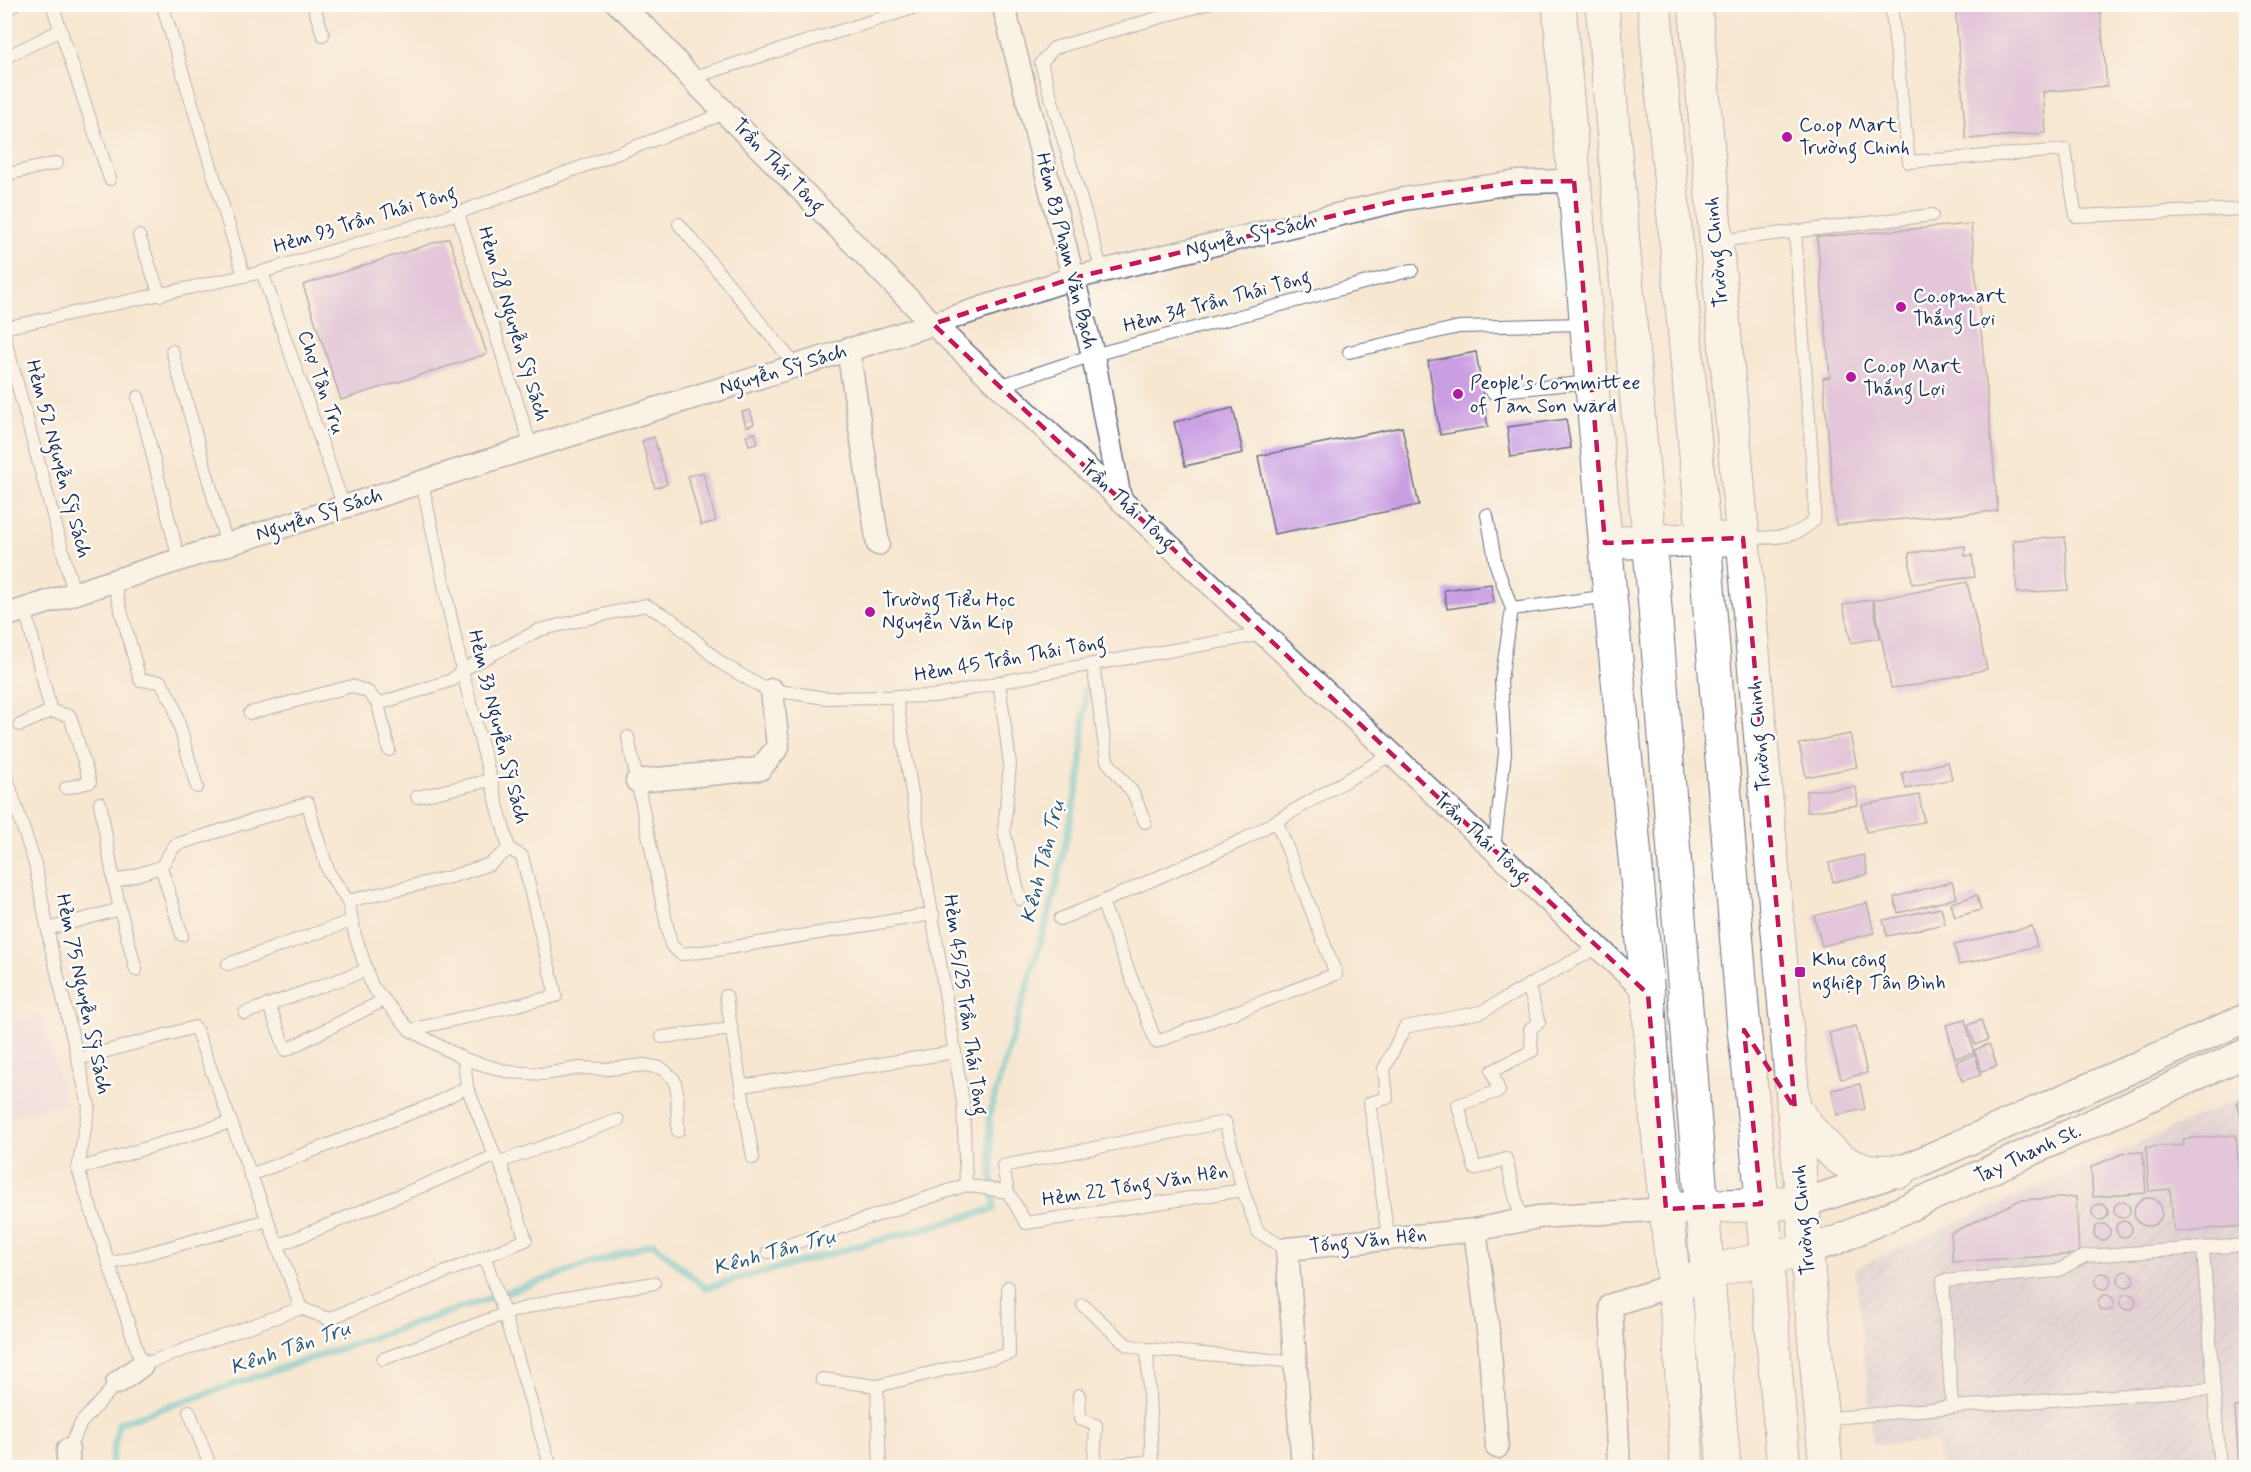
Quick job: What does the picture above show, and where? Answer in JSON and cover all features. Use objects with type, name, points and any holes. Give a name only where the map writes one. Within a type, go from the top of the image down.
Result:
[{"type":"main road","points":[[1559,4],[1656,1113],[1680,1343],[1687,1467]]},
{"type":"main road","points":[[1602,4],[1649,542],[1724,1467]]},
{"type":"main road","name":"Trường Chinh","points":[[1654,4],[1704,540],[1744,1030],[1754,1107],[1784,1467]]},
{"type":"main road","name":"Trường Chinh","points":[[1695,4],[1826,1467]]},
{"type":"main road","points":[[1605,543],[1743,538]]},
{"type":"main road","points":[[1744,1030],[1795,1109],[1825,1146],[1843,1160],[1864,1170],[1899,1172]]},
{"type":"main road","points":[[1666,1209],[1803,1202]]},
{"type":"main road","points":[[1674,1285],[1732,1266],[1807,1249]]},
{"type":"street","name":"Trần Thái Tông","points":[[618,4],[650,32],[691,78],[933,324],[1647,994]]},
{"type":"street","name":"Hẻm 83 Phạm Văn Bạch","points":[[1003,4],[1093,355],[1120,499]]},
{"type":"street","name":"Nguyễn Sỹ Sách","points":[[15,612],[531,447],[933,324],[1073,278],[1404,199],[1518,182],[1574,181]]},
{"type":"street","points":[[848,349],[878,544]]},
{"type":"street","points":[[637,781],[760,769],[778,747],[772,690]]},
{"type":"street","name":"Tay Thanh St.","points":[[1803,1202],[1810,1202],[1899,1172],[2247,1018]]},
{"type":"street","name":"Tay Thanh St.","points":[[1807,1249],[1835,1241],[2247,1053]]},
{"type":"street","name":"Tống Văn Hên","points":[[1304,1467],[1287,1249],[1475,1230],[1538,1216],[1666,1209]]},
{"type":"street","points":[[1475,1230],[1489,1338],[1497,1447]]},
{"type":"street","points":[[1619,1467],[1611,1305],[1674,1285]]},
{"type":"street","points":[[117,1383],[142,1365]]},
{"type":"lane","points":[[4,11],[13,6],[12,4]]},
{"type":"lane","points":[[52,4],[110,179]]},
{"type":"lane","points":[[162,4],[244,276]]},
{"type":"lane","points":[[313,4],[323,35]]},
{"type":"lane","points":[[691,78],[926,4]]},
{"type":"lane","points":[[1102,271],[1041,63],[1054,48],[1206,4]]},
{"type":"lane","points":[[1891,4],[1909,162],[2065,150],[2076,216],[2247,209]]},
{"type":"lane","points":[[4,58],[61,30]]},
{"type":"lane","name":"Hẻm 93 Trần Thái Tông","points":[[4,328],[262,272],[458,213],[726,112]]},
{"type":"lane","points":[[4,175],[57,163]]},
{"type":"lane","name":"Hẻm 28 Nguyễn Sỹ Sách","points":[[458,213],[531,447]]},
{"type":"lane","points":[[1716,242],[1932,215]]},
{"type":"lane","points":[[679,224],[796,366]]},
{"type":"lane","points":[[1743,538],[1792,535],[1804,531],[1814,520],[1815,500],[1795,231]]},
{"type":"lane","points":[[139,236],[160,294]]},
{"type":"lane","name":"Hẻm 34 Trần Thái Tông","points":[[999,386],[1093,355],[1412,270]]},
{"type":"lane","name":"Chợ Tân Trụ","points":[[262,272],[344,507]]},
{"type":"lane","points":[[1349,352],[1459,327],[1587,324]]},
{"type":"lane","name":"Hẻm 52 Nguyễn Sỹ Sách","points":[[4,335],[10,374],[74,593]]},
{"type":"lane","points":[[172,351],[227,545]]},
{"type":"lane","points":[[1492,392],[1591,382]]},
{"type":"lane","points":[[138,397],[179,560]]},
{"type":"lane","name":"Hẻm 33 Nguyễn Sỹ Sách","points":[[348,901],[450,877],[490,864],[509,849],[462,670],[422,482]]},
{"type":"lane","points":[[1487,515],[1496,565],[1512,609],[1501,680],[1505,753],[1494,849]]},
{"type":"lane","points":[[113,581],[140,680],[161,682],[173,703],[197,787]]},
{"type":"lane","points":[[1512,609],[1610,596]]},
{"type":"lane","name":"Hẻm 45 Trần Thái Tông","points":[[378,704],[452,680],[462,670],[539,630],[645,605],[671,619],[721,663],[765,689],[826,698],[936,696],[1093,664],[1264,634]]},
{"type":"lane","points":[[15,612],[51,711]]},
{"type":"lane","points":[[1093,664],[1107,761],[1133,793],[1145,822]]},
{"type":"lane","points":[[999,682],[1010,764],[1004,831],[1020,899]]},
{"type":"lane","points":[[250,713],[352,686],[368,692],[378,704],[389,750]]},
{"type":"lane","name":"Hẻm 45/25 Trần Thái Tông","points":[[896,696],[963,1102],[966,1185]]},
{"type":"lane","points":[[20,725],[51,711],[70,716],[90,782],[66,788]]},
{"type":"lane","points":[[628,737],[671,945],[681,954],[933,914]]},
{"type":"lane","points":[[1060,919],[1243,840],[1392,754]]},
{"type":"lane","name":"Hẻm 75 Nguyễn Sỹ Sách","points":[[4,770],[35,864],[89,1106],[78,1169],[142,1365]]},
{"type":"lane","points":[[417,797],[491,780]]},
{"type":"lane","points":[[100,803],[114,882],[136,970]]},
{"type":"lane","points":[[114,882],[161,867],[175,845],[308,803],[329,873],[348,901],[351,921],[372,986],[410,1030],[464,1059],[508,1072],[545,1074],[580,1068],[609,1069],[644,1065],[661,1068],[674,1079],[677,1091],[678,1131]]},
{"type":"lane","points":[[1102,902],[1156,1042],[1336,974],[1277,822]]},
{"type":"lane","points":[[410,1030],[556,996],[522,856],[509,849]]},
{"type":"lane","points":[[161,867],[182,935]]},
{"type":"lane","points":[[48,929],[120,909]]},
{"type":"lane","points":[[228,964],[351,921]]},
{"type":"lane","points":[[1388,1238],[1370,1103],[1387,1098],[1384,1069],[1405,1027],[1480,1012],[1598,947]]},
{"type":"lane","points":[[245,1013],[367,970]]},
{"type":"lane","points":[[1521,1220],[1506,1160],[1475,1169],[1458,1104],[1499,1091],[1492,1071],[1532,1051],[1530,1029],[1539,1022],[1528,985]]},
{"type":"lane","points":[[726,996],[753,1158]]},
{"type":"lane","points":[[269,1005],[286,1050],[384,1000]]},
{"type":"lane","points":[[78,1059],[195,1027],[301,1308]]},
{"type":"lane","points":[[662,1037],[732,1029]]},
{"type":"lane","points":[[742,1086],[955,1052]]},
{"type":"lane","points":[[142,1365],[301,1308],[328,1319],[526,1240],[497,1159],[467,1087],[464,1059]]},
{"type":"lane","points":[[250,1174],[434,1104],[467,1087]]},
{"type":"lane","points":[[277,1246],[497,1159],[618,1120]]},
{"type":"lane","points":[[78,1169],[231,1122]]},
{"type":"lane","points":[[768,1252],[966,1185],[1008,1192],[1003,1166],[1224,1122],[1243,1190]]},
{"type":"lane","name":"Hẻm 22 Tống Văn Hên","points":[[1008,1192],[1026,1223],[1243,1190],[1258,1232],[1287,1249]]},
{"type":"lane","points":[[109,1264],[268,1220]]},
{"type":"lane","points":[[1952,1407],[1943,1281],[2057,1271],[2085,1256],[2247,1245]]},
{"type":"lane","points":[[2203,1249],[2220,1467]]},
{"type":"lane","points":[[485,1258],[551,1467]]},
{"type":"lane","points":[[382,1359],[503,1310],[654,1283]]},
{"type":"lane","points":[[822,1379],[877,1386],[1009,1354],[1008,1287]]},
{"type":"lane","points":[[1083,1305],[1127,1345],[1296,1362]]},
{"type":"lane","points":[[1079,1395],[1080,1419],[1095,1425],[1091,1467],[1152,1461],[1147,1348]]},
{"type":"lane","points":[[68,1459],[81,1423],[117,1383]]},
{"type":"lane","points":[[877,1386],[880,1467]]},
{"type":"lane","points":[[1822,1419],[1952,1407],[2214,1389]]},
{"type":"lane","points":[[189,1411],[211,1467]]},
{"type":"highlighted area","points":[[1574,181],[1605,543],[1743,538],[1795,1109],[1744,1030],[1761,1204],[1666,1209],[1648,994],[933,324],[1073,278],[1404,199],[1518,182]]},
{"type":"shaded area","points":[[41,1015],[66,1103],[5,1119],[5,1025]]},
{"type":"shaded area","points":[[2246,1095],[2246,1467],[1941,1467],[1935,1442],[1873,1445],[1855,1268]]},
{"type":"building","points":[[1955,4],[2121,4],[2121,6],[2100,8],[2107,86],[2043,92],[2046,133],[1966,139]]},
{"type":"building","name":"Co.opmart Thắng Lợi","points":[[1971,224],[1998,511],[1836,525],[1823,378],[1830,377],[1817,237]]},
{"type":"building","points":[[449,238],[487,354],[341,400],[303,285]]},
{"type":"building","name":"People's Committee of Tan Son ward","points":[[1476,352],[1488,427],[1440,435],[1428,361]]},
{"type":"building","points":[[1233,408],[1243,453],[1185,466],[1174,422]]},
{"type":"building","points":[[750,410],[754,424],[746,427],[742,412]]},
{"type":"building","points":[[1566,419],[1571,448],[1511,457],[1507,427]]},
{"type":"building","points":[[1402,427],[1419,505],[1274,534],[1258,456]]},
{"type":"building","points":[[755,433],[758,443],[749,445],[746,435]]},
{"type":"building","points":[[654,437],[667,484],[655,488],[642,441]]},
{"type":"building","points":[[703,472],[716,521],[701,525],[688,476]]},
{"type":"building","points":[[2065,537],[2068,590],[2017,593],[2013,540]]},
{"type":"building","points":[[1965,546],[1965,556],[1972,555],[1975,577],[1912,584],[1909,553]]},
{"type":"building","points":[[1967,582],[1987,669],[1918,685],[1891,688],[1874,600]]},
{"type":"building","points":[[1491,584],[1494,602],[1447,609],[1444,590]]},
{"type":"building","points":[[1872,599],[1880,638],[1851,643],[1843,605]]},
{"type":"building","points":[[1850,734],[1857,767],[1806,777],[1799,744]]},
{"type":"building","points":[[1948,762],[1952,779],[1906,789],[1902,773]]},
{"type":"building","points":[[1856,787],[1858,805],[1807,812],[1806,791]]},
{"type":"building","points":[[1919,795],[1924,822],[1866,832],[1862,805]]},
{"type":"building","points":[[1864,855],[1868,874],[1833,882],[1829,863]]},
{"type":"building","points":[[1952,882],[1957,898],[1898,913],[1894,897]]},
{"type":"building","points":[[1977,895],[1981,910],[1955,917],[1951,903]]},
{"type":"building","points":[[1867,903],[1874,933],[1822,946],[1814,916]]},
{"type":"building","points":[[1941,908],[1945,924],[1887,936],[1883,920]]},
{"type":"building","points":[[2032,926],[2037,946],[1959,965],[1954,945]]},
{"type":"building","points":[[1965,1020],[1974,1053],[1955,1058],[1946,1025]]},
{"type":"building","points":[[1981,1020],[1988,1040],[1975,1045],[1968,1025]]},
{"type":"building","points":[[1856,1026],[1867,1073],[1841,1079],[1829,1033]]},
{"type":"building","points":[[1989,1044],[1997,1066],[1982,1071],[1974,1050]]},
{"type":"building","points":[[1975,1055],[1981,1075],[1962,1081],[1956,1061]]},
{"type":"building","points":[[1860,1084],[1865,1109],[1837,1115],[1832,1090]]},
{"type":"building","points":[[2246,1098],[2246,1128],[2236,1103]]},
{"type":"building","points":[[2236,1135],[2243,1226],[2174,1232],[2170,1189],[2149,1191],[2146,1147],[2184,1145],[2183,1139]]},
{"type":"building","points":[[2143,1152],[2146,1193],[2093,1197],[2091,1167],[2124,1153]]},
{"type":"building","points":[[2076,1197],[2079,1254],[1953,1262],[1951,1233],[2020,1200]]},
{"type":"building","points":[[2148,1198],[2158,1202],[2162,1212],[2158,1222],[2148,1226],[2138,1222],[2134,1212],[2138,1202]]},
{"type":"building","points":[[2119,1202],[2125,1202],[2130,1210],[2128,1216],[2119,1218],[2114,1213],[2114,1207]]},
{"type":"building","points":[[2097,1204],[2103,1204],[2108,1212],[2106,1218],[2097,1220],[2092,1215],[2092,1209]]},
{"type":"building","points":[[2121,1221],[2127,1221],[2132,1229],[2130,1235],[2121,1237],[2116,1232],[2116,1226]]},
{"type":"building","points":[[2099,1224],[2105,1224],[2110,1232],[2108,1238],[2099,1240],[2094,1235],[2094,1229]]},
{"type":"building","points":[[2123,1271],[2129,1271],[2134,1279],[2132,1285],[2123,1287],[2118,1282],[2118,1276]]},
{"type":"building","points":[[2100,1273],[2106,1273],[2111,1281],[2109,1287],[2100,1289],[2095,1284],[2095,1278]]},
{"type":"building","points":[[2125,1294],[2131,1294],[2136,1302],[2134,1308],[2125,1310],[2120,1305],[2120,1299]]},
{"type":"building","points":[[2103,1295],[2109,1295],[2114,1303],[2112,1309],[2103,1311],[2098,1306],[2098,1300]]},
{"type":"building","points":[[2246,1406],[2246,1468],[2239,1468],[2235,1407]]},
{"type":"waterway","name":"Kênh Tân Trụ","points":[[110,1468],[119,1423],[653,1243],[705,1288],[994,1209],[989,1115],[1054,896],[1080,776],[1086,689]]},
{"type":"place","name":"Co.op Mart Trường Chinh","points":[[1787,137]]},
{"type":"place","name":"Co.opmart Thắng Lợi","points":[[1901,307]]},
{"type":"place","name":"Co.op Mart Thắng Lợi","points":[[1851,377]]},
{"type":"place","name":"People's Committee of Tan Son ward","points":[[1458,394]]},
{"type":"place","name":"Trường Tiểu Học Nguyễn Văn Kip","points":[[870,612]]},
{"type":"place","name":"Khu công nghiệp Tân Bình","points":[[1800,972]]}]
